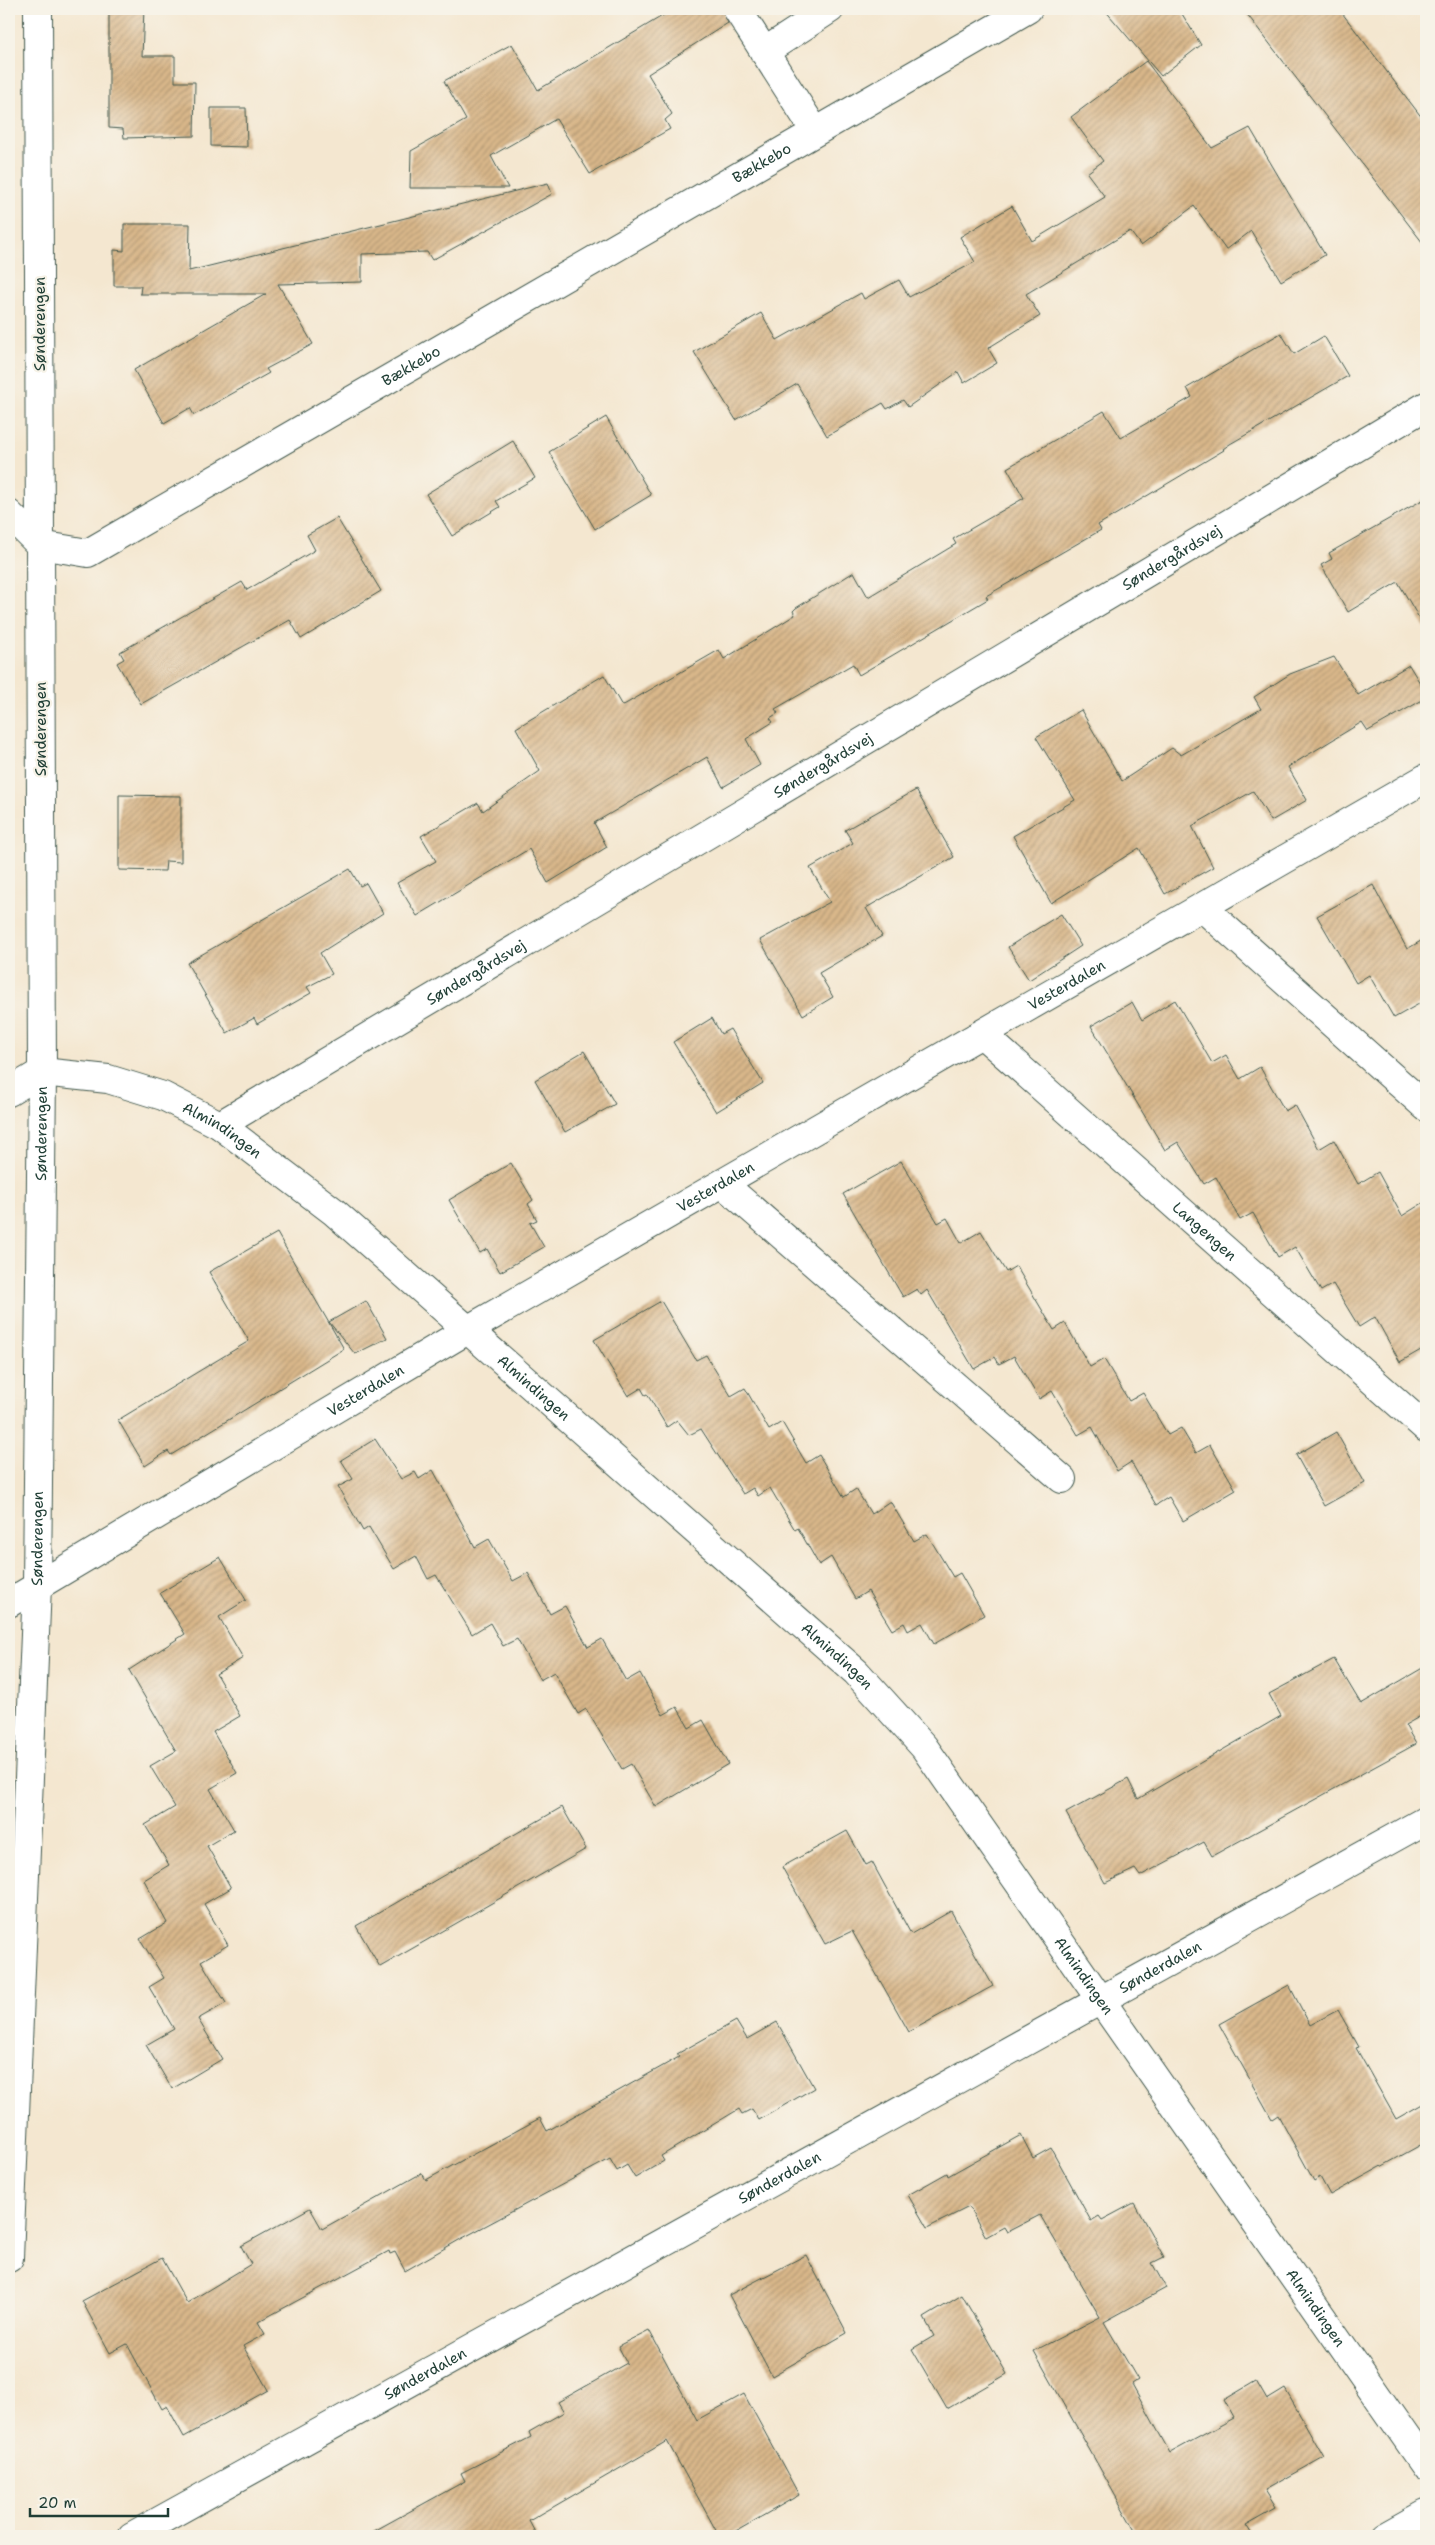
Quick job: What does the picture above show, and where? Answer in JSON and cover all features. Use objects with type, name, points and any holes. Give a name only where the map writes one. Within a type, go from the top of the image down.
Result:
[{"type":"street","name":"Sønderengen","points":[[9,2258],[37,1586],[42,1072],[38,9]]},
{"type":"street","points":[[737,9],[816,131]]},
{"type":"street","points":[[764,52],[830,9]]},
{"type":"street","name":"Bækkebo","points":[[40,545],[88,553],[1028,9]]},
{"type":"street","name":"Søndergårdsvej","points":[[220,1125],[1426,406]]},
{"type":"street","points":[[9,514],[40,545]]},
{"type":"street","name":"Vesterdalen","points":[[9,1603],[468,1329],[1203,908],[1423,785]]},
{"type":"street","points":[[1203,908],[1426,1107]]},
{"type":"street","name":"Langengen","points":[[983,1034],[1426,1428]]},
{"type":"street","points":[[9,1092],[42,1072]]},
{"type":"street","name":"Almindingen","points":[[42,1072],[108,1079],[163,1096],[220,1125],[333,1211],[856,1672],[924,1747],[1426,2466]]},
{"type":"street","points":[[723,1184],[1062,1479]]},
{"type":"street","name":"Sønderdalen","points":[[132,2536],[1426,1820]]},
{"type":"street","points":[[1385,2536],[1426,2513]]},
{"type":"building","points":[[109,9],[144,9],[142,56],[175,56],[175,82],[195,82],[194,136],[124,138],[123,129],[109,128]]},
{"type":"building","points":[[674,9],[722,9],[728,23],[648,74],[672,114],[665,120],[670,129],[590,174],[556,119],[491,156],[508,188],[410,188],[411,151],[466,120],[444,81],[512,44],[538,90]]},
{"type":"building","points":[[1104,9],[1179,9],[1201,45],[1161,76]]},
{"type":"building","points":[[1243,9],[1339,9],[1426,123],[1426,247]]},
{"type":"building","points":[[1146,61],[1212,148],[1250,128],[1325,255],[1281,281],[1251,231],[1226,250],[1194,206],[1141,246],[1130,231],[1026,294],[1040,316],[988,348],[997,363],[964,383],[958,372],[908,407],[903,400],[887,409],[883,403],[827,436],[797,384],[736,420],[694,352],[761,313],[777,340],[861,293],[864,299],[899,280],[909,297],[975,262],[960,237],[1012,206],[1032,241],[1105,197],[1087,173],[1103,161],[1071,117]]},
{"type":"building","points":[[211,108],[246,108],[247,147],[211,146]]},
{"type":"building","points":[[548,183],[552,194],[432,260],[427,252],[362,254],[362,282],[278,284],[313,344],[266,369],[269,373],[194,415],[190,408],[164,423],[134,370],[266,294],[140,294],[141,286],[114,286],[114,250],[124,251],[124,224],[190,224],[189,271]]},
{"type":"building","points":[[1281,333],[1294,354],[1324,336],[1348,376],[1230,444],[1224,450],[1098,525],[1101,530],[986,596],[988,599],[859,675],[853,664],[775,709],[778,713],[770,718],[773,722],[746,739],[760,765],[723,787],[707,757],[594,823],[607,847],[548,883],[529,849],[417,916],[397,883],[436,861],[421,836],[478,803],[483,811],[540,771],[516,728],[604,675],[622,706],[719,650],[724,659],[795,615],[793,611],[796,608],[854,572],[868,597],[956,544],[953,539],[1024,498],[1007,468],[1104,411],[1121,438],[1192,397],[1187,388]]},
{"type":"building","points":[[606,417],[651,495],[595,529],[549,452]]},
{"type":"building","points":[[513,441],[535,478],[496,501],[500,507],[452,536],[426,494]]},
{"type":"building","points":[[1426,498],[1426,630],[1398,582],[1348,612],[1321,565],[1332,559],[1329,553]]},
{"type":"building","points":[[337,518],[381,591],[301,639],[290,620],[141,704],[117,663],[124,659],[120,652],[242,582],[247,590],[315,550],[307,535]]},
{"type":"building","points":[[1334,657],[1358,695],[1409,665],[1426,693],[1426,698],[1368,731],[1362,722],[1288,767],[1307,800],[1271,821],[1253,791],[1192,826],[1213,867],[1165,894],[1139,848],[1051,903],[1013,836],[1075,800],[1036,737],[1081,710],[1122,781],[1172,748],[1181,755],[1261,709],[1254,697],[1290,674]]},
{"type":"building","points":[[916,790],[954,857],[866,908],[882,936],[819,973],[833,997],[803,1015],[760,940],[830,902],[810,868],[853,843],[845,830]]},
{"type":"building","points":[[119,795],[181,796],[181,862],[166,861],[165,871],[119,870]]},
{"type":"building","points":[[350,869],[360,886],[366,883],[383,913],[320,953],[332,974],[307,987],[311,993],[257,1024],[254,1018],[227,1033],[187,963]]},
{"type":"building","points":[[1373,885],[1407,949],[1426,938],[1426,1000],[1394,1018],[1369,975],[1356,983],[1317,916]]},
{"type":"building","points":[[1061,914],[1081,946],[1029,980],[1008,947]]},
{"type":"building","points":[[1175,1000],[1212,1063],[1226,1055],[1240,1079],[1260,1067],[1285,1111],[1295,1105],[1319,1149],[1334,1140],[1358,1184],[1378,1172],[1402,1216],[1426,1201],[1426,1347],[1400,1362],[1375,1317],[1359,1327],[1333,1284],[1321,1291],[1295,1247],[1278,1257],[1253,1213],[1240,1220],[1216,1177],[1204,1184],[1178,1142],[1165,1150],[1091,1026],[1132,1002],[1142,1020]]},
{"type":"building","points":[[712,1018],[721,1034],[730,1029],[763,1083],[716,1112],[673,1042]]},
{"type":"building","points":[[584,1051],[615,1104],[565,1132],[535,1080]]},
{"type":"building","points":[[901,1161],[938,1223],[947,1218],[961,1243],[981,1231],[1006,1272],[1016,1266],[1054,1330],[1065,1323],[1090,1367],[1104,1359],[1129,1401],[1143,1393],[1168,1435],[1181,1428],[1196,1453],[1210,1445],[1236,1490],[1183,1521],[1169,1497],[1156,1505],[1131,1462],[1117,1471],[1092,1427],[1078,1435],[1052,1391],[1039,1399],[1014,1356],[999,1364],[995,1357],[974,1369],[927,1290],[921,1295],[917,1289],[903,1297],[843,1194]]},
{"type":"building","points":[[511,1163],[533,1200],[528,1204],[537,1220],[530,1223],[544,1247],[500,1272],[487,1249],[480,1253],[449,1200]]},
{"type":"building","points":[[277,1233],[344,1349],[171,1455],[168,1451],[145,1466],[118,1420],[249,1341],[209,1272]]},
{"type":"building","points":[[366,1301],[387,1338],[355,1354],[329,1322]]},
{"type":"building","points":[[661,1301],[696,1360],[706,1355],[731,1396],[745,1388],[769,1430],[782,1422],[806,1463],[819,1455],[844,1497],[856,1489],[871,1514],[890,1501],[914,1541],[927,1534],[953,1577],[960,1573],[984,1615],[934,1644],[922,1623],[908,1631],[904,1623],[892,1630],[868,1591],[855,1599],[831,1557],[819,1565],[798,1528],[795,1530],[770,1488],[758,1496],[753,1488],[743,1494],[701,1429],[689,1435],[677,1420],[667,1427],[647,1394],[645,1395],[641,1388],[628,1396],[594,1340]]},
{"type":"building","points":[[1336,1432],[1365,1483],[1324,1506],[1296,1455]]},
{"type":"building","points":[[375,1439],[401,1479],[415,1472],[419,1479],[433,1470],[475,1547],[489,1539],[513,1581],[528,1573],[550,1614],[565,1606],[588,1647],[602,1639],[626,1681],[640,1673],[663,1715],[677,1707],[689,1728],[703,1720],[728,1764],[656,1807],[631,1764],[622,1769],[586,1709],[578,1714],[554,1672],[540,1680],[517,1639],[503,1646],[490,1623],[472,1634],[436,1575],[428,1579],[416,1556],[394,1569],[369,1527],[363,1531],[338,1487],[353,1479],[341,1460]]},
{"type":"building","points":[[220,1557],[246,1600],[219,1617],[243,1658],[216,1674],[240,1716],[213,1732],[237,1773],[210,1789],[234,1830],[207,1846],[231,1888],[204,1904],[228,1945],[201,1961],[226,2003],[198,2019],[222,2059],[172,2089],[146,2045],[174,2029],[149,1987],[164,1978],[140,1939],[167,1923],[144,1880],[169,1865],[145,1825],[175,1807],[150,1766],[176,1751],[129,1670],[185,1634],[160,1593]]},
{"type":"building","points":[[1334,1659],[1361,1704],[1426,1666],[1426,1713],[1405,1725],[1416,1744],[1212,1856],[1204,1842],[1140,1876],[1135,1869],[1105,1883],[1066,1813],[1128,1779],[1138,1799],[1281,1716],[1269,1694]]},
{"type":"building","points":[[562,1807],[586,1849],[380,1967],[356,1926]]},
{"type":"building","points":[[847,1831],[866,1865],[872,1862],[911,1934],[951,1911],[993,1986],[909,2032],[852,1931],[825,1944],[782,1867]]},
{"type":"building","points":[[1289,1985],[1310,2025],[1338,2010],[1359,2047],[1356,2048],[1396,2119],[1426,2102],[1426,2142],[1330,2195],[1320,2177],[1314,2181],[1278,2115],[1272,2119],[1219,2024]]},
{"type":"building","points":[[736,2021],[747,2039],[777,2022],[814,2088],[759,2120],[752,2109],[742,2114],[739,2109],[661,2156],[664,2161],[635,2178],[627,2165],[617,2171],[610,2159],[405,2271],[395,2252],[390,2254],[389,2251],[258,2322],[265,2334],[243,2346],[268,2390],[184,2437],[167,2406],[162,2409],[127,2344],[110,2353],[82,2301],[162,2258],[187,2303],[251,2264],[241,2246],[310,2208],[322,2229],[422,2173],[426,2180],[540,2118],[547,2131],[679,2057],[677,2054]]},
{"type":"building","points":[[1021,2135],[1033,2158],[1051,2148],[1091,2221],[1099,2216],[1102,2220],[1134,2203],[1164,2257],[1152,2263],[1166,2288],[1104,2322],[1138,2380],[1132,2384],[1170,2453],[1234,2418],[1224,2400],[1256,2381],[1267,2400],[1285,2389],[1324,2457],[1265,2490],[1276,2508],[1246,2525],[1253,2536],[1138,2536],[1034,2351],[1100,2317],[1040,2215],[1007,2232],[1004,2227],[986,2237],[969,2207],[927,2228],[908,2195],[947,2173],[948,2176]]},
{"type":"building","points":[[806,2255],[847,2333],[772,2376],[729,2295]]},
{"type":"building","points":[[962,2295],[1007,2374],[947,2409],[912,2349],[934,2336],[924,2318]]},
{"type":"building","points":[[649,2330],[697,2420],[744,2394],[799,2495],[728,2536],[719,2536],[667,2441],[529,2521],[537,2536],[365,2536],[465,2481],[461,2473],[531,2437],[529,2432],[564,2412],[558,2402],[627,2363],[618,2346]]}]
